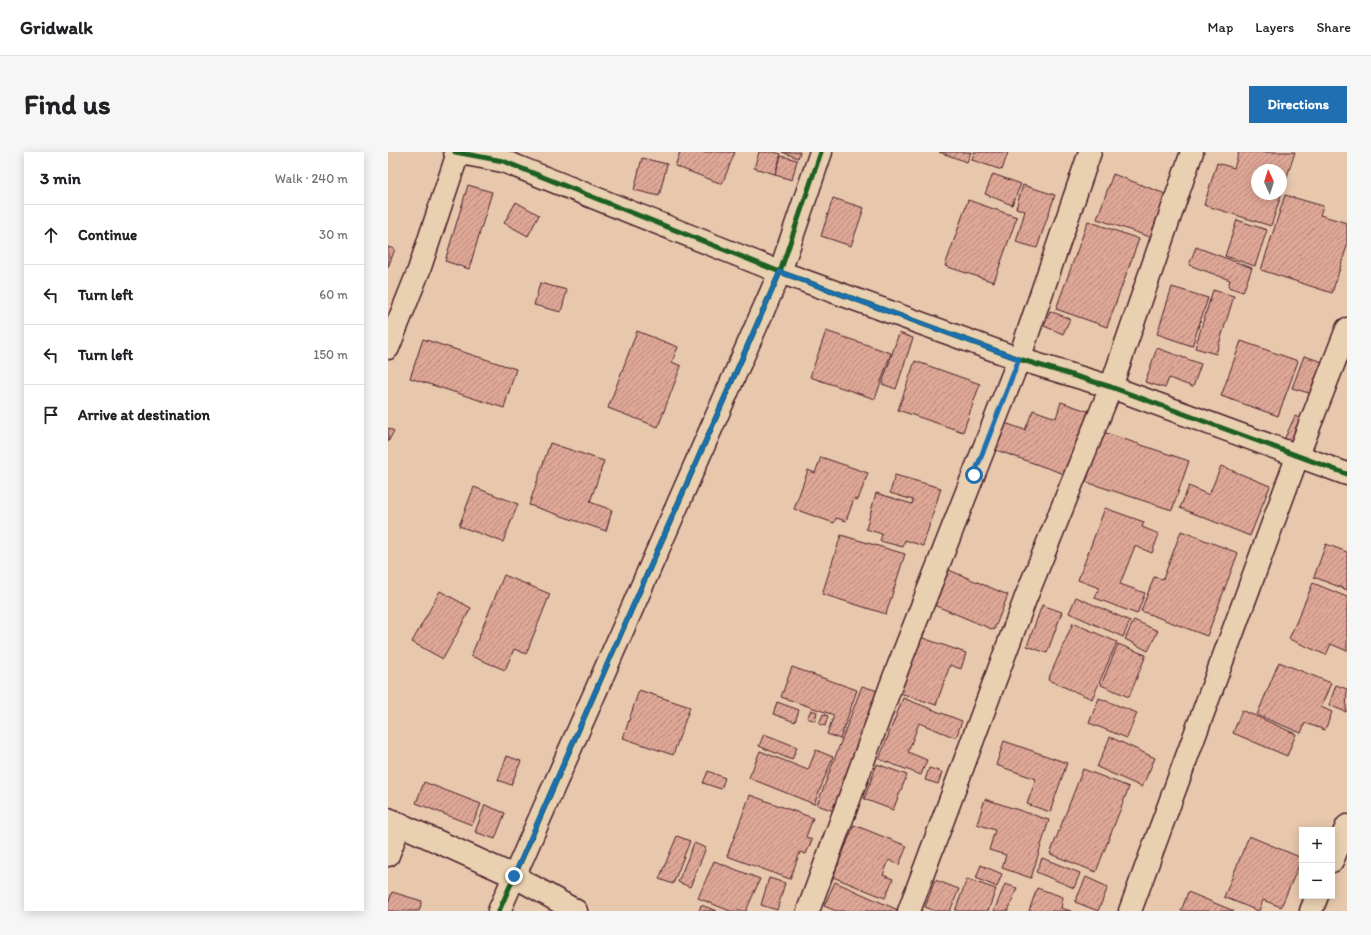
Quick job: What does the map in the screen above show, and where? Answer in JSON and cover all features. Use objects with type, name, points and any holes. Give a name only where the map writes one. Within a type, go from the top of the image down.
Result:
[{"type":"street","points":[[499,911],[780,272],[821,152]]},
{"type":"street","points":[[808,911],[893,680],[1019,359],[1090,152]]},
{"type":"street","points":[[909,911],[1026,597],[1110,387],[1192,152]]},
{"type":"street","points":[[388,348],[419,270],[456,153],[505,156],[780,272],[1019,359],[1110,387],[1347,474]]},
{"type":"street","points":[[1130,911],[1298,455],[1347,329]]},
{"type":"street","points":[[388,855],[394,822],[514,876],[576,911]]},
{"type":"street","points":[[1335,854],[1347,826]]},
{"type":"street","points":[[1311,911],[1316,899]]},
{"type":"building","points":[[680,152],[735,152],[722,184],[675,166]]},
{"type":"building","points":[[759,152],[774,152],[781,154],[775,174],[754,168]]},
{"type":"building","points":[[782,152],[800,152],[798,158]]},
{"type":"building","points":[[939,152],[971,152],[967,162]]},
{"type":"building","points":[[974,152],[1008,152],[1002,170],[972,160]]},
{"type":"building","points":[[1239,152],[1295,152],[1287,177],[1287,164],[1251,164],[1251,200],[1279,200],[1271,226],[1204,205],[1217,163],[1234,168]]},
{"type":"building","points":[[781,156],[797,160],[792,180],[775,175]]},
{"type":"building","points":[[642,158],[667,164],[659,196],[634,190]]},
{"type":"building","points":[[993,174],[1021,184],[1012,205],[985,194]]},
{"type":"building","points":[[1113,174],[1168,195],[1153,238],[1097,219]]},
{"type":"building","points":[[468,185],[492,192],[469,269],[445,261]]},
{"type":"building","points":[[1023,185],[1055,195],[1037,248],[1016,242],[1025,211],[1016,208]]},
{"type":"building","points":[[1287,196],[1323,206],[1320,215],[1347,223],[1347,246],[1332,293],[1261,270],[1283,200],[1287,200]]},
{"type":"building","points":[[833,198],[864,208],[851,246],[821,236]]},
{"type":"building","points":[[968,200],[1017,217],[994,282],[945,266]]},
{"type":"building","points":[[516,202],[539,215],[528,236],[504,223]]},
{"type":"building","points":[[1237,220],[1267,230],[1255,266],[1225,256]]},
{"type":"building","points":[[1088,221],[1139,239],[1107,327],[1056,309]]},
{"type":"building","points":[[388,247],[395,249],[388,267]]},
{"type":"building","points":[[1196,247],[1252,268],[1243,292],[1228,287],[1230,280],[1189,265]]},
{"type":"building","points":[[540,283],[567,290],[561,312],[534,305]]},
{"type":"building","points":[[1172,287],[1208,298],[1192,346],[1157,334]]},
{"type":"building","points":[[1213,290],[1234,296],[1216,354],[1195,348]]},
{"type":"building","points":[[1050,311],[1070,319],[1063,334],[1044,326]]},
{"type":"building","points":[[637,331],[678,347],[672,362],[681,366],[658,427],[608,408]]},
{"type":"building","points":[[826,331],[891,353],[875,399],[810,377]]},
{"type":"building","points":[[899,333],[913,338],[896,389],[882,384]]},
{"type":"building","points":[[423,339],[516,369],[504,408],[410,378]]},
{"type":"building","points":[[1241,341],[1298,361],[1278,416],[1221,396]]},
{"type":"building","points":[[1157,348],[1201,364],[1193,387],[1169,378],[1165,388],[1145,382]]},
{"type":"building","points":[[1304,356],[1323,362],[1312,394],[1292,388]]},
{"type":"building","points":[[915,361],[980,384],[963,432],[898,410]]},
{"type":"building","points":[[1061,402],[1090,412],[1067,475],[996,450],[1005,423],[1025,430],[1033,410],[1056,418]]},
{"type":"building","points":[[1295,416],[1307,422],[1295,448],[1283,442]]},
{"type":"building","points":[[388,428],[394,431],[388,442]]},
{"type":"building","points":[[1103,432],[1189,461],[1172,510],[1086,482]]},
{"type":"building","points":[[550,443],[604,461],[590,502],[612,510],[606,531],[529,505]]},
{"type":"building","points":[[821,457],[868,473],[858,500],[854,499],[846,521],[836,518],[834,523],[794,509],[808,470],[815,473]]},
{"type":"building","points":[[1221,466],[1270,486],[1250,536],[1180,508],[1189,486],[1209,495]]},
{"type":"building","points":[[895,475],[941,488],[923,546],[905,540],[903,547],[880,541],[882,534],[866,529],[876,493],[912,504],[913,500],[890,493]]},
{"type":"building","points":[[474,487],[518,504],[503,542],[459,526]]},
{"type":"building","points":[[1105,508],[1144,522],[1142,527],[1159,534],[1152,553],[1135,546],[1120,584],[1145,593],[1137,614],[1095,598],[1099,588],[1078,580]]},
{"type":"building","points":[[1181,531],[1238,553],[1207,636],[1141,611],[1154,577],[1163,579]]},
{"type":"building","points":[[841,535],[905,554],[886,614],[822,594]]},
{"type":"building","points":[[1326,544],[1347,552],[1347,590],[1314,577]]},
{"type":"building","points":[[949,570],[1008,595],[994,630],[934,605]]},
{"type":"building","points":[[504,575],[550,594],[526,654],[514,649],[505,670],[471,656]]},
{"type":"building","points":[[1313,583],[1347,597],[1347,651],[1331,644],[1326,655],[1289,639]]},
{"type":"building","points":[[440,591],[471,608],[443,659],[412,642]]},
{"type":"building","points":[[1076,597],[1130,621],[1123,637],[1069,613]]},
{"type":"building","points":[[1042,605],[1062,612],[1047,653],[1027,646]]},
{"type":"building","points":[[1134,620],[1158,631],[1148,651],[1125,639]]},
{"type":"building","points":[[1073,623],[1117,642],[1092,699],[1048,680]]},
{"type":"building","points":[[920,637],[966,653],[961,669],[950,665],[936,705],[900,693]]},
{"type":"building","points":[[1118,644],[1146,655],[1129,697],[1101,685]]},
{"type":"building","points":[[1279,662],[1331,683],[1321,707],[1332,712],[1325,730],[1305,723],[1301,733],[1257,715]]},
{"type":"building","points":[[792,667],[857,690],[840,739],[827,734],[834,715],[781,697]]},
{"type":"building","points":[[1336,685],[1347,689],[1346,712],[1329,705]]},
{"type":"building","points":[[862,686],[878,691],[834,811],[817,805]]},
{"type":"building","points":[[639,690],[690,707],[673,755],[623,738]]},
{"type":"building","points":[[903,698],[962,721],[956,738],[919,723],[908,752],[927,760],[921,775],[879,759]]},
{"type":"building","points":[[1099,698],[1137,713],[1127,738],[1089,723]]},
{"type":"building","points":[[777,702],[799,710],[795,722],[773,714]]},
{"type":"building","points":[[811,710],[817,712],[815,721],[807,718]]},
{"type":"building","points":[[1242,710],[1296,734],[1287,756],[1233,733]]},
{"type":"building","points":[[823,714],[828,716],[825,726],[819,724]]},
{"type":"building","points":[[764,734],[797,747],[792,760],[759,746]]},
{"type":"building","points":[[1110,737],[1155,758],[1142,787],[1097,767]]},
{"type":"building","points":[[1004,741],[1067,763],[1050,812],[1027,804],[1036,779],[996,765]]},
{"type":"building","points":[[816,750],[833,757],[814,804],[749,778],[760,751],[808,770]]},
{"type":"building","points":[[507,756],[521,761],[511,785],[498,780]]},
{"type":"building","points":[[877,764],[907,775],[893,810],[864,799]]},
{"type":"building","points":[[929,768],[942,772],[938,784],[925,780]]},
{"type":"building","points":[[1083,769],[1129,787],[1096,872],[1050,854]]},
{"type":"building","points":[[708,771],[725,778],[721,789],[703,783]]},
{"type":"building","points":[[424,782],[481,804],[472,825],[416,803]]},
{"type":"building","points":[[750,795],[813,818],[806,837],[812,840],[806,854],[800,852],[790,879],[727,856]]},
{"type":"building","points":[[985,799],[1049,820],[1031,878],[1002,868],[1006,855],[989,850],[995,830],[977,824]]},
{"type":"building","points":[[485,805],[505,813],[495,839],[475,832]]},
{"type":"building","points":[[854,825],[907,846],[899,865],[889,860],[883,875],[893,879],[885,898],[833,877]]},
{"type":"building","points":[[677,836],[690,841],[673,884],[659,879]]},
{"type":"building","points":[[1249,836],[1299,857],[1299,865],[1281,907],[1263,900],[1258,911],[1224,897]]},
{"type":"building","points":[[694,843],[706,848],[690,887],[678,882]]},
{"type":"building","points":[[1042,858],[1080,873],[1074,888],[1036,872]]},
{"type":"building","points":[[714,861],[760,879],[746,911],[730,911],[698,898]]},
{"type":"building","points":[[981,865],[1002,874],[997,887],[976,878]]},
{"type":"building","points":[[1086,877],[1108,887],[1098,911],[1075,902]]},
{"type":"building","points":[[769,878],[785,883],[777,910],[761,905]]},
{"type":"building","points":[[967,879],[996,889],[988,911],[955,911]]},
{"type":"building","points":[[935,880],[959,889],[950,911],[935,911],[925,907]]},
{"type":"building","points":[[835,882],[898,910],[836,911],[824,906]]},
{"type":"building","points":[[1005,884],[1017,888],[1008,911],[994,911]]},
{"type":"building","points":[[1037,888],[1063,897],[1061,908],[1071,911],[1029,911]]},
{"type":"building","points":[[392,892],[422,901],[419,911],[388,911],[388,904]]},
{"type":"building","points":[[1188,892],[1234,911],[1181,911]]},
{"type":"building","points":[[701,905],[717,911],[699,911]]},
{"type":"cycle path","points":[[455,152],[503,161],[780,272],[1019,359],[1111,387],[1347,474]]},
{"type":"cycle path","points":[[499,911],[780,272],[821,152]]},
{"type":"route","points":[[514,876],[780,272],[1019,359],[974,475]]}]
